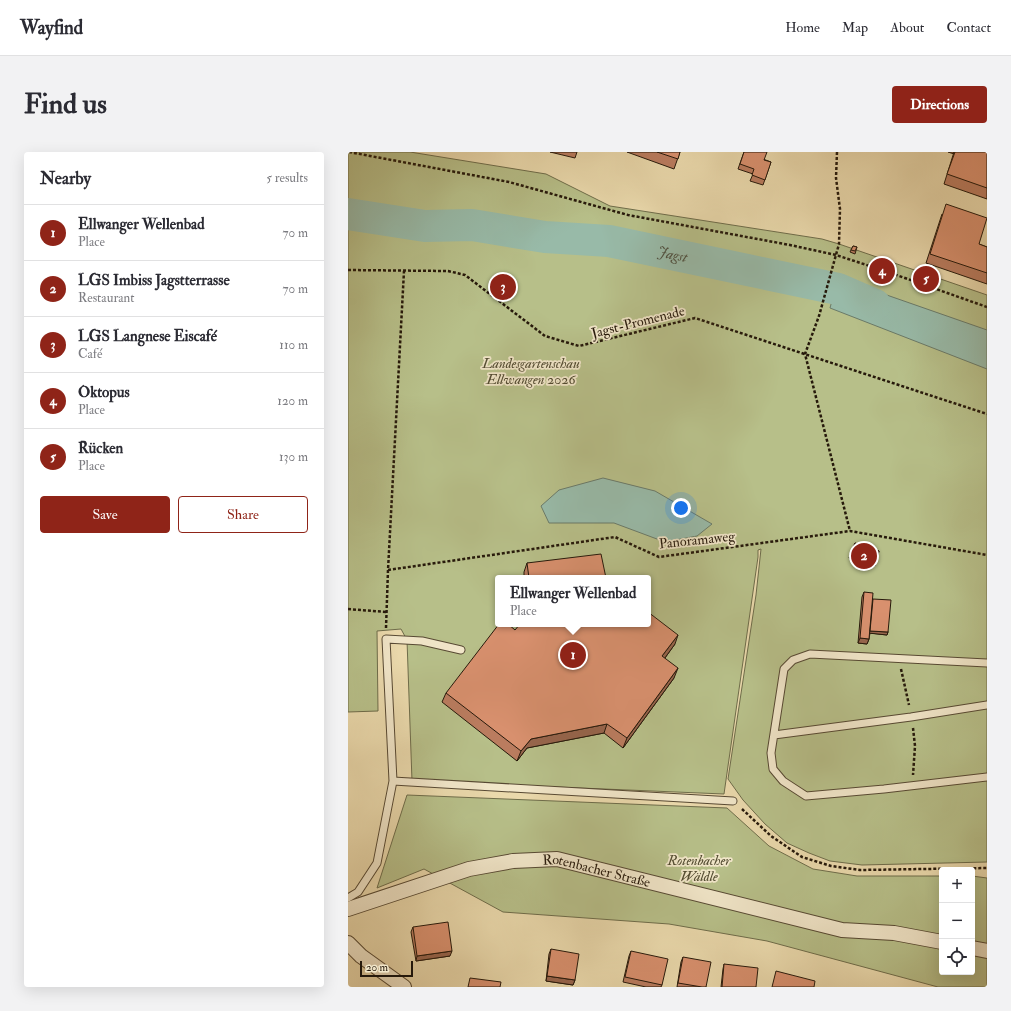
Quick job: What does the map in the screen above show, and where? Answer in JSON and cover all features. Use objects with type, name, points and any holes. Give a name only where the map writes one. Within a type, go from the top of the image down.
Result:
[{"type":"street","name":"Rotenbacher Straße","points":[[348,909],[469,869],[513,861],[557,859],[842,930],[894,933],[939,941]]},
{"type":"street","points":[[348,944],[361,956],[404,987]]},
{"type":"street","points":[[975,949],[987,951]]},
{"type":"lane","points":[[348,898],[358,892],[377,863],[393,781],[386,638],[422,641],[461,650]]},
{"type":"lane","points":[[987,663],[810,654],[793,660],[784,669],[771,753],[773,769],[783,781],[806,796],[884,789],[987,776]]},
{"type":"lane","points":[[774,735],[911,717],[987,705]]},
{"type":"lane","points":[[393,781],[733,801]]},
{"type":"path","points":[[349,152],[509,182],[628,215],[836,255],[987,307]]},
{"type":"path","points":[[837,152],[836,178],[840,209],[839,244],[831,268],[819,316],[805,354],[850,531]]},
{"type":"path","name":"Jagst-Promenade","points":[[348,270],[448,271],[465,275],[545,336],[579,346],[696,318],[987,414]]},
{"type":"path","points":[[386,638],[388,570],[404,271]]},
{"type":"path","name":"Panoramaweg","points":[[388,570],[614,537],[659,557],[850,531],[987,555]]},
{"type":"path","points":[[348,609],[386,612]]},
{"type":"path","points":[[733,801],[771,836],[802,857],[831,866],[860,870],[987,868]]},
{"type":"green space","name":"Landesgartenschau Ellwangen 2026","points":[[348,152],[410,152],[546,174],[610,206],[822,239],[987,295],[987,862],[862,865],[830,861],[787,843],[765,824],[743,800],[728,779],[756,595],[761,549],[758,550],[724,794],[412,781],[407,640],[401,629],[377,631],[378,711],[348,712]]},
{"type":"green space","name":"Rotenbacher Wäldle","points":[[407,795],[727,808],[769,846],[813,869],[857,876],[939,876],[939,975],[975,975],[975,876],[987,878],[987,987],[938,987],[767,941],[669,924],[503,912],[424,869],[377,888]]},
{"type":"shaded area","points":[[838,278],[987,330],[987,369],[830,308]]},
{"type":"shaded area","points":[[603,478],[655,491],[712,524],[697,536],[665,542],[614,523],[549,523],[541,506],[559,490]]},
{"type":"building","points":[[657,152],[680,152],[678,159]]},
{"type":"building","points":[[744,152],[767,152],[764,160],[771,162],[765,180],[752,175],[754,169],[740,164]]},
{"type":"building","points":[[955,152],[987,152],[987,188],[947,174]]},
{"type":"building","points":[[946,204],[987,218],[979,244],[987,247],[987,273],[930,254]]},
{"type":"building","points":[[853,246],[857,247],[855,251],[851,250]]},
{"type":"building","points":[[503,277],[512,285],[506,292],[496,284]]},
{"type":"building","points":[[855,543],[879,551],[876,563],[850,555]]},
{"type":"building","points":[[601,554],[605,575],[529,575],[527,563]]},
{"type":"building","points":[[864,592],[873,593],[869,639],[860,638]]},
{"type":"building","points":[[873,599],[891,600],[888,632],[870,631]]},
{"type":"building","points":[[651,614],[678,635],[662,656],[678,668],[627,738],[607,724],[531,739],[521,751],[446,693],[497,627],[512,627],[515,630],[518,627],[651,627]]},
{"type":"building","points":[[448,922],[452,951],[417,956],[413,927]]},
{"type":"building","points":[[551,949],[579,954],[575,980],[547,976]]},
{"type":"building","points":[[631,951],[668,959],[662,985],[625,977]]},
{"type":"building","points":[[683,957],[711,962],[706,987],[678,983]]},
{"type":"building","points":[[724,964],[758,968],[756,987],[722,987]]},
{"type":"building","points":[[776,971],[815,981],[814,987],[772,987]]},
{"type":"building","points":[[470,978],[501,982],[500,987],[468,987]]},
{"type":"waterway","name":"Jagst","points":[[348,214],[425,226],[472,225],[545,237],[609,241],[838,289],[875,305]]},
{"type":"place","name":"Oktopus","points":[[882,271]]},
{"type":"place","name":"Rücken","points":[[926,279]]},
{"type":"place","name":"LGS Langnese Eiscafé","points":[[503,287]]},
{"type":"place","name":"LGS Imbiss Jagstterrasse","points":[[864,556]]},
{"type":"place","name":"Ellwanger Wellenbad","points":[[573,655]]}]
